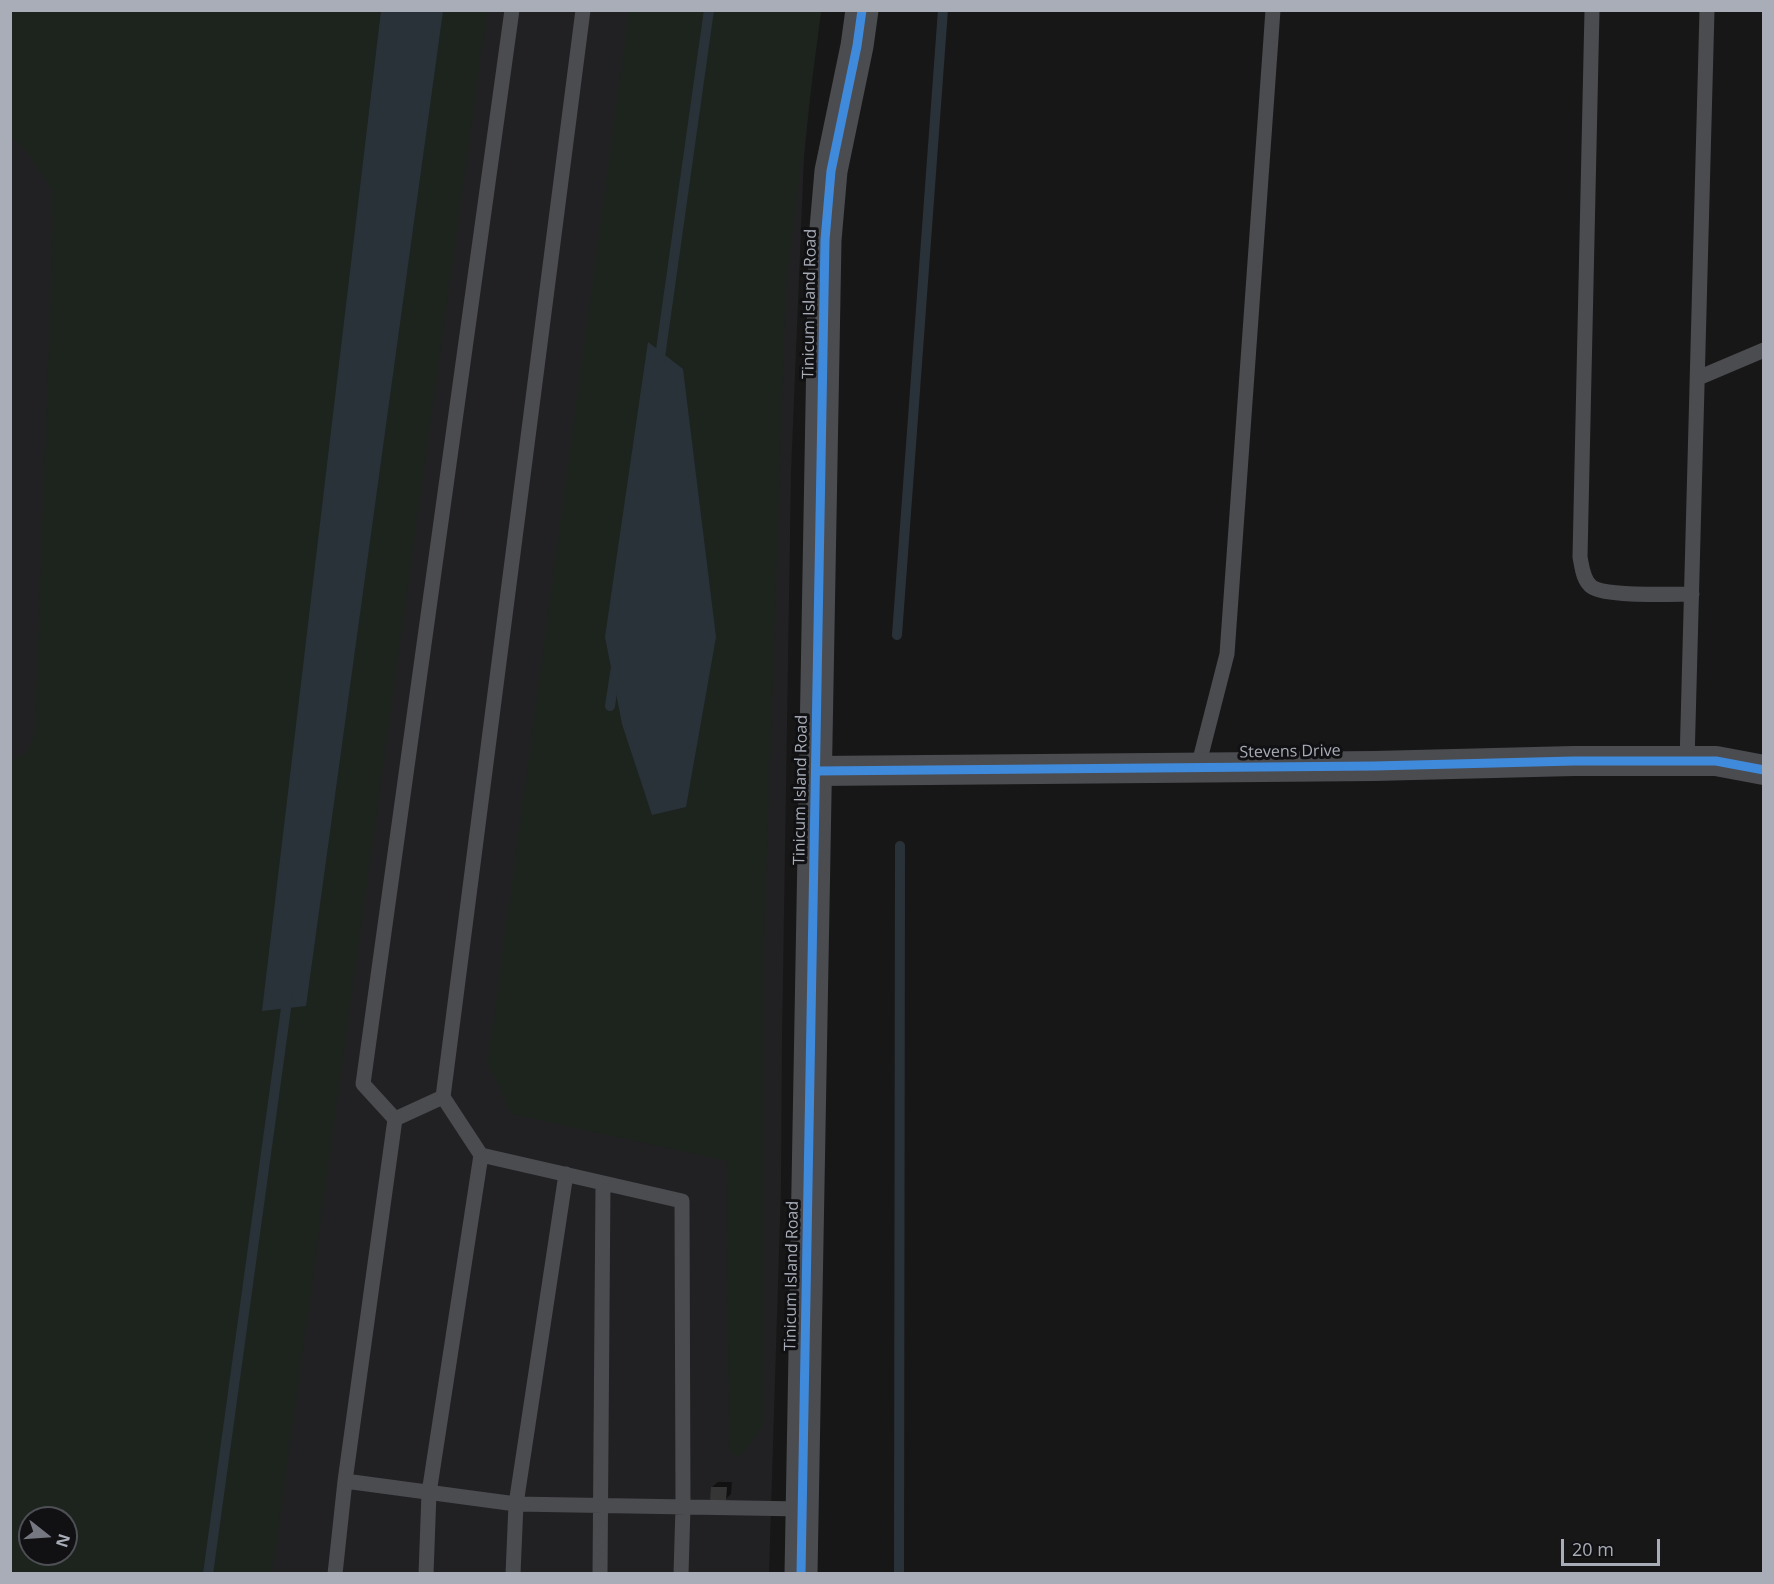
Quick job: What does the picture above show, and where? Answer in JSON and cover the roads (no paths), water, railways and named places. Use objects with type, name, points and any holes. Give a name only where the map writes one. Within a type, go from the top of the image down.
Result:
[{"type":"street","name":"Tinicum Island Road","points":[[801,1574],[825,240],[831,171],[857,46],[862,10]]},
{"type":"street","name":"Stevens Drive","points":[[817,771],[1374,766],[1574,760],[1716,761],[1764,770]]},
{"type":"lane","points":[[395,1119],[363,1084],[512,10]]},
{"type":"lane","points":[[426,1574],[429,1492],[481,1155],[443,1097],[583,10]]},
{"type":"lane","points":[[1198,768],[1227,654],[1273,10]]},
{"type":"lane","points":[[1592,10],[1580,557],[1584,576],[1592,587],[1613,593],[1692,594]]},
{"type":"lane","points":[[1687,762],[1707,10]]},
{"type":"lane","points":[[1698,378],[1764,350]]},
{"type":"lane","points":[[395,1119],[443,1097]]},
{"type":"lane","points":[[335,1574],[345,1482],[395,1119]]},
{"type":"lane","points":[[481,1155],[682,1201],[683,1507],[681,1574]]},
{"type":"lane","points":[[513,1574],[516,1504],[566,1174]]},
{"type":"lane","points":[[600,1574],[603,1183]]},
{"type":"lane","points":[[345,1482],[516,1504],[802,1509]]},
{"type":"waterway","points":[[659,364],[709,10]]},
{"type":"waterway","points":[[897,635],[943,10]]},
{"type":"waterway","points":[[610,706],[616,667]]},
{"type":"waterway","points":[[899,1574],[900,846]]},
{"type":"waterway","points":[[208,1574],[288,994]]}]
